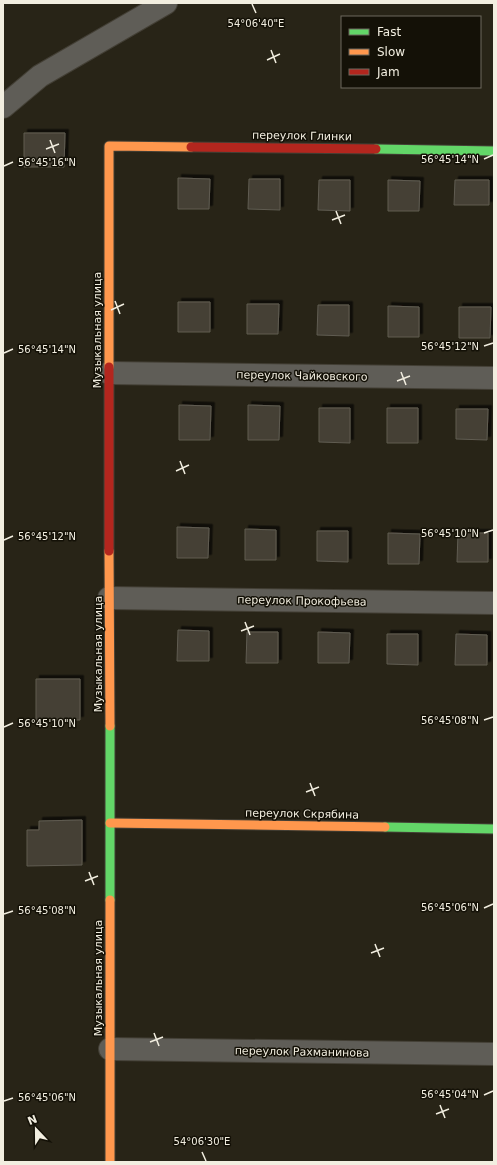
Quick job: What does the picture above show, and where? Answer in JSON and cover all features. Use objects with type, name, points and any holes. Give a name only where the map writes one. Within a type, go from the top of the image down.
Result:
[{"type":"street","points":[[3,106],[40,76],[166,3]]},
{"type":"street","name":"переулок Глинки","points":[[109,146],[494,151]]},
{"type":"street","name":"Музыкальная улица","points":[[109,146],[110,1162]]},
{"type":"street","name":"переулок Чайковского","points":[[109,374],[494,378]]},
{"type":"street","name":"переулок Прокофьева","points":[[109,598],[494,603]]},
{"type":"street","name":"переулок Скрябина","points":[[110,824],[494,829]]},
{"type":"street","name":"переулок Рахманинова","points":[[110,1049],[494,1054]]},
{"type":"building","points":[[24,133],[65,133],[64,167],[24,167]]},
{"type":"building","points":[[178,178],[210,179],[209,209],[178,209]]},
{"type":"building","points":[[249,179],[280,179],[280,210],[248,209]]},
{"type":"building","points":[[319,180],[350,180],[350,211],[318,210]]},
{"type":"building","points":[[388,180],[420,181],[419,211],[388,211]]},
{"type":"building","points":[[455,180],[489,180],[489,205],[454,205]]},
{"type":"building","points":[[178,302],[210,302],[210,332],[178,332]]},
{"type":"building","points":[[247,304],[279,304],[278,334],[247,334]]},
{"type":"building","points":[[318,305],[349,305],[349,336],[317,335]]},
{"type":"building","points":[[388,306],[419,307],[419,337],[388,337]]},
{"type":"building","points":[[459,307],[491,307],[490,338],[459,338]]},
{"type":"building","points":[[179,405],[211,406],[210,440],[179,440]]},
{"type":"building","points":[[248,405],[280,406],[279,440],[248,440]]},
{"type":"building","points":[[319,408],[350,408],[350,443],[319,442]]},
{"type":"building","points":[[387,408],[418,408],[418,443],[387,443]]},
{"type":"building","points":[[456,409],[488,409],[487,440],[456,439]]},
{"type":"building","points":[[177,527],[209,528],[208,558],[177,558]]},
{"type":"building","points":[[245,529],[276,530],[276,560],[245,560]]},
{"type":"building","points":[[317,531],[348,531],[348,562],[317,561]]},
{"type":"building","points":[[388,533],[420,534],[419,564],[388,564]]},
{"type":"building","points":[[458,533],[488,533],[488,562],[457,562]]},
{"type":"building","points":[[178,630],[209,631],[209,661],[177,661]]},
{"type":"building","points":[[247,632],[278,632],[278,663],[246,663]]},
{"type":"building","points":[[318,632],[350,633],[349,663],[318,663]]},
{"type":"building","points":[[387,634],[418,634],[418,665],[387,664]]},
{"type":"building","points":[[456,634],[487,635],[487,665],[455,665]]},
{"type":"building","points":[[36,679],[80,679],[80,720],[36,720]]},
{"type":"building","points":[[82,820],[82,865],[27,866],[27,830],[39,830],[39,821]]},
{"type":"traffic: fast","points":[[376,149],[494,151]]},
{"type":"traffic: fast","points":[[110,726],[110,900]]},
{"type":"traffic: fast","points":[[385,827],[494,829]]},
{"type":"traffic: slow","points":[[109,367],[109,146],[191,147]]},
{"type":"traffic: slow","points":[[109,551],[110,726]]},
{"type":"traffic: slow","points":[[110,823],[385,827]]},
{"type":"traffic: slow","points":[[110,900],[110,1162]]},
{"type":"traffic: jam","points":[[191,147],[376,149]]},
{"type":"traffic: jam","points":[[109,367],[109,551]]}]
